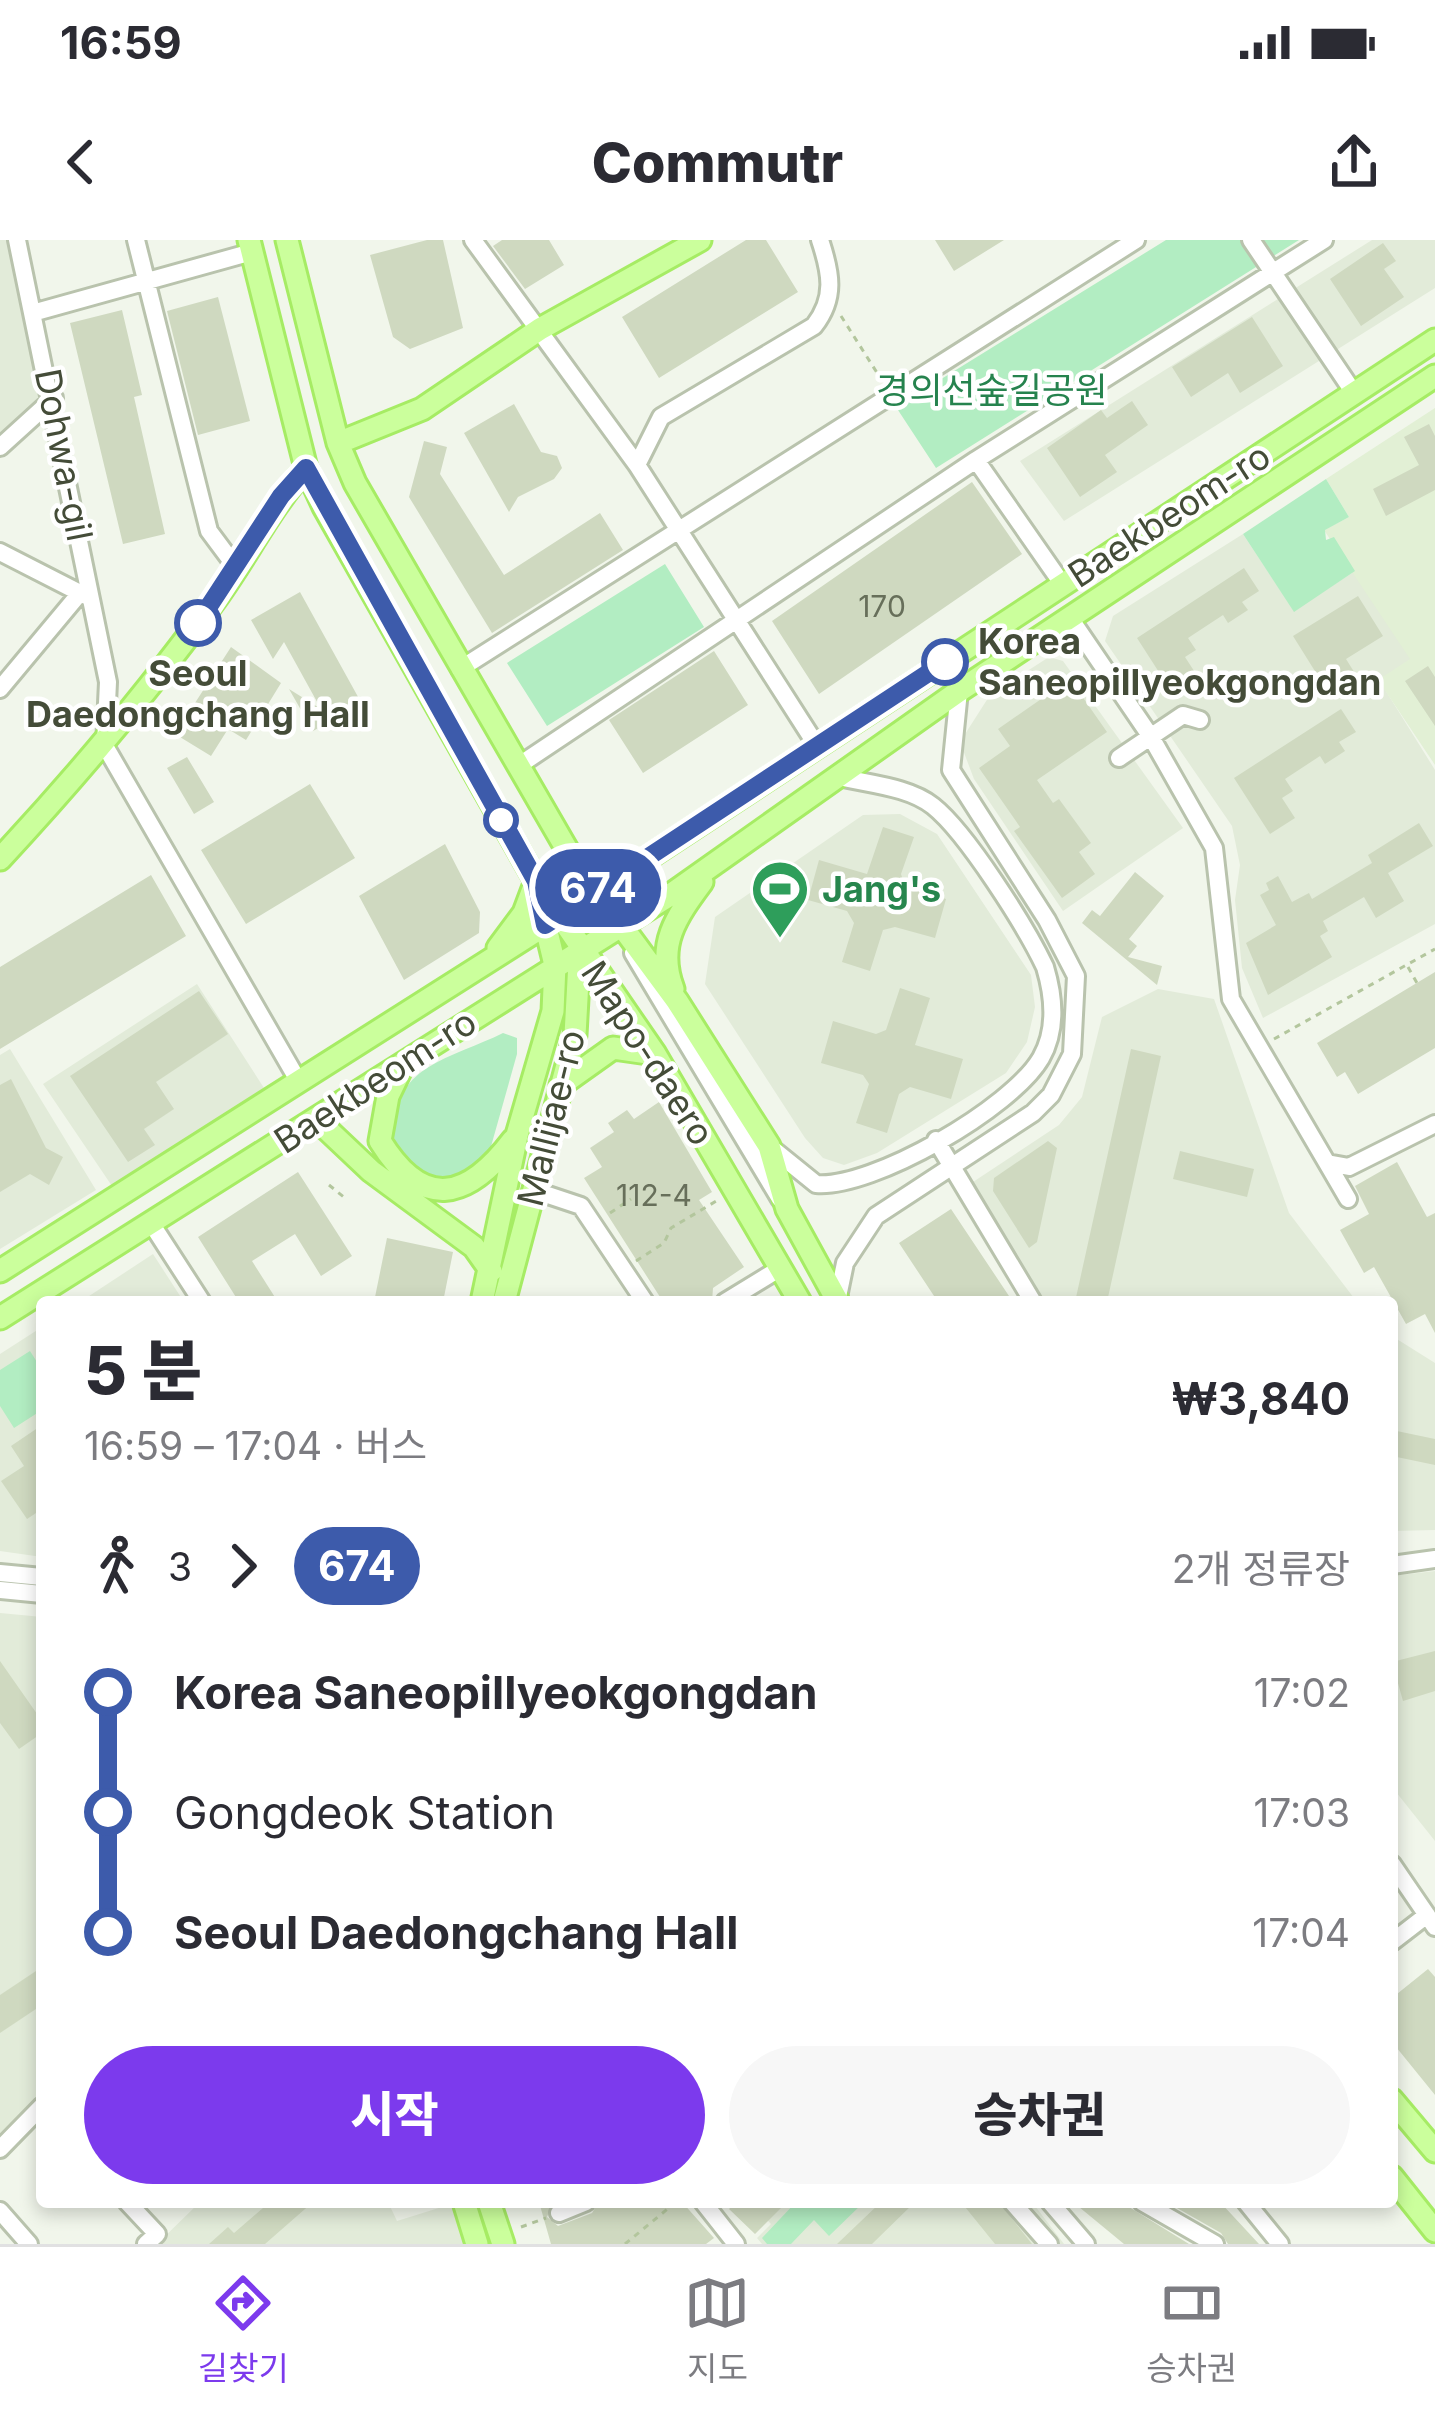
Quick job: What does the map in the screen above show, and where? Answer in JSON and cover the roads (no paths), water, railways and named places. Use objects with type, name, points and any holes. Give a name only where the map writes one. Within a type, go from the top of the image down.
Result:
[{"type":"main road","points":[[338,443],[422,409],[540,329],[700,240]]},
{"type":"main road","name":"Mapo-daero","points":[[292,241],[338,443],[381,532],[573,860],[587,896],[620,928],[677,1000],[769,1147],[787,1209],[835,1296]]},
{"type":"main road","name":"Mapo-daero","points":[[250,246],[306,468],[536,881],[552,921],[580,949],[655,1054],[796,1296]]},
{"type":"main road","name":"Baekbeom-ro","points":[[0,1271],[552,921],[1435,340]]},
{"type":"main road","name":"Baekbeom-ro","points":[[0,1318],[620,928],[959,692],[1435,376]]},
{"type":"main road","points":[[4,846],[105,746],[238,570],[281,496],[306,468]]},
{"type":"main road","points":[[573,860],[624,863],[649,857]]},
{"type":"main road","points":[[677,1000],[665,969],[665,947],[674,920],[712,867]]},
{"type":"main road","points":[[489,961],[524,913],[536,881]]},
{"type":"main road","name":"Mallijae-ro","points":[[506,1296],[575,1035],[587,896]]},
{"type":"main road","name":"Mallijae-ro","points":[[484,1296],[517,1135],[554,1011],[552,921]]},
{"type":"main road","points":[[561,1085],[613,1048],[655,1054]]},
{"type":"main road","points":[[403,1065],[388,1096],[380,1142],[409,1174],[428,1186],[463,1189],[477,1181],[517,1135]]},
{"type":"main road","points":[[316,1119],[370,1171],[474,1247],[491,1271]]},
{"type":"main road","points":[[1398,2106],[1435,2151]]},
{"type":"main road","points":[[1398,2185],[1435,2231]]},
{"type":"main road","points":[[468,2208],[492,2242]]},
{"type":"main road","points":[[489,2208],[492,2242]]},
{"type":"street","name":"Dohwa-gil","points":[[17,240],[53,398],[86,596],[108,682],[105,746]]},
{"type":"street","points":[[136,240],[209,532],[238,570]]},
{"type":"street","points":[[473,240],[637,465],[817,746]]},
{"type":"street","points":[[637,465],[661,417],[814,326],[827,309],[831,274],[820,240]]},
{"type":"street","points":[[460,669],[1136,240]]},
{"type":"street","points":[[1251,240],[1354,393]]},
{"type":"street","points":[[518,766],[976,460],[1324,240]]},
{"type":"street","name":"Mapo-daero","points":[[146,281],[250,246]]},
{"type":"street","points":[[36,312],[146,281]]},
{"type":"street","points":[[0,447],[53,398]]},
{"type":"street","points":[[976,460],[1063,585]]},
{"type":"street","name":"Dohwa-gil","points":[[0,552],[86,596]]},
{"type":"street","name":"Dohwa-gil","points":[[0,689],[86,596]]},
{"type":"street","points":[[1070,618],[1151,736],[1214,848],[1231,999],[1256,1049],[1348,1199]]},
{"type":"street","points":[[839,1296],[845,1263],[876,1216],[1051,1095],[1072,1054],[1078,1004],[1068,955],[951,770],[959,692]]},
{"type":"street","points":[[1119,758],[1183,716],[1199,720]]},
{"type":"street","name":"Baekbeom-ro","points":[[105,746],[299,1082]]},
{"type":"street","points":[[769,1147],[817,1184],[840,1186],[936,1140],[1029,1076],[1049,1036],[1052,990],[1033,942],[934,807],[904,792],[836,776]]},
{"type":"street","points":[[620,928],[663,1010],[787,1209]]},
{"type":"street","points":[[1327,1163],[1349,1167],[1435,1124]]},
{"type":"street","points":[[936,1140],[1029,1296]]},
{"type":"street","points":[[532,1190],[581,1206],[641,1296]]},
{"type":"street","points":[[151,1223],[198,1296]]},
{"type":"street","points":[[735,1296],[779,1269]]},
{"type":"street","points":[[1398,1564],[1435,1559]]},
{"type":"street","points":[[0,1573],[36,1576]]},
{"type":"street","points":[[0,1590],[36,1593]]},
{"type":"street","points":[[1398,1873],[1431,1921],[1398,1939]]},
{"type":"street","points":[[0,2149],[36,2114]]},
{"type":"street","points":[[133,2208],[157,2234],[146,2244]]},
{"type":"street","points":[[559,2213],[571,2208]]},
{"type":"street","points":[[708,2208],[736,2244]]},
{"type":"street","points":[[1017,2208],[1049,2244]]},
{"type":"street","points":[[1055,2208],[1086,2244]]},
{"type":"street","points":[[1152,2208],[1215,2244]]},
{"type":"street","points":[[1251,2208],[1280,2244]]},
{"type":"street","points":[[0,2211],[28,2243]]},
{"type":"place","name":"Seoul Daedongchang Hall","points":[[198,623]]},
{"type":"place","name":"Korea Saneopillyeokgongdan","points":[[945,662]]},
{"type":"place","name":"Jang's","points":[[780,940]]},
{"type":"park label","name":"경의선숲길공원","points":[[992,390]]}]
